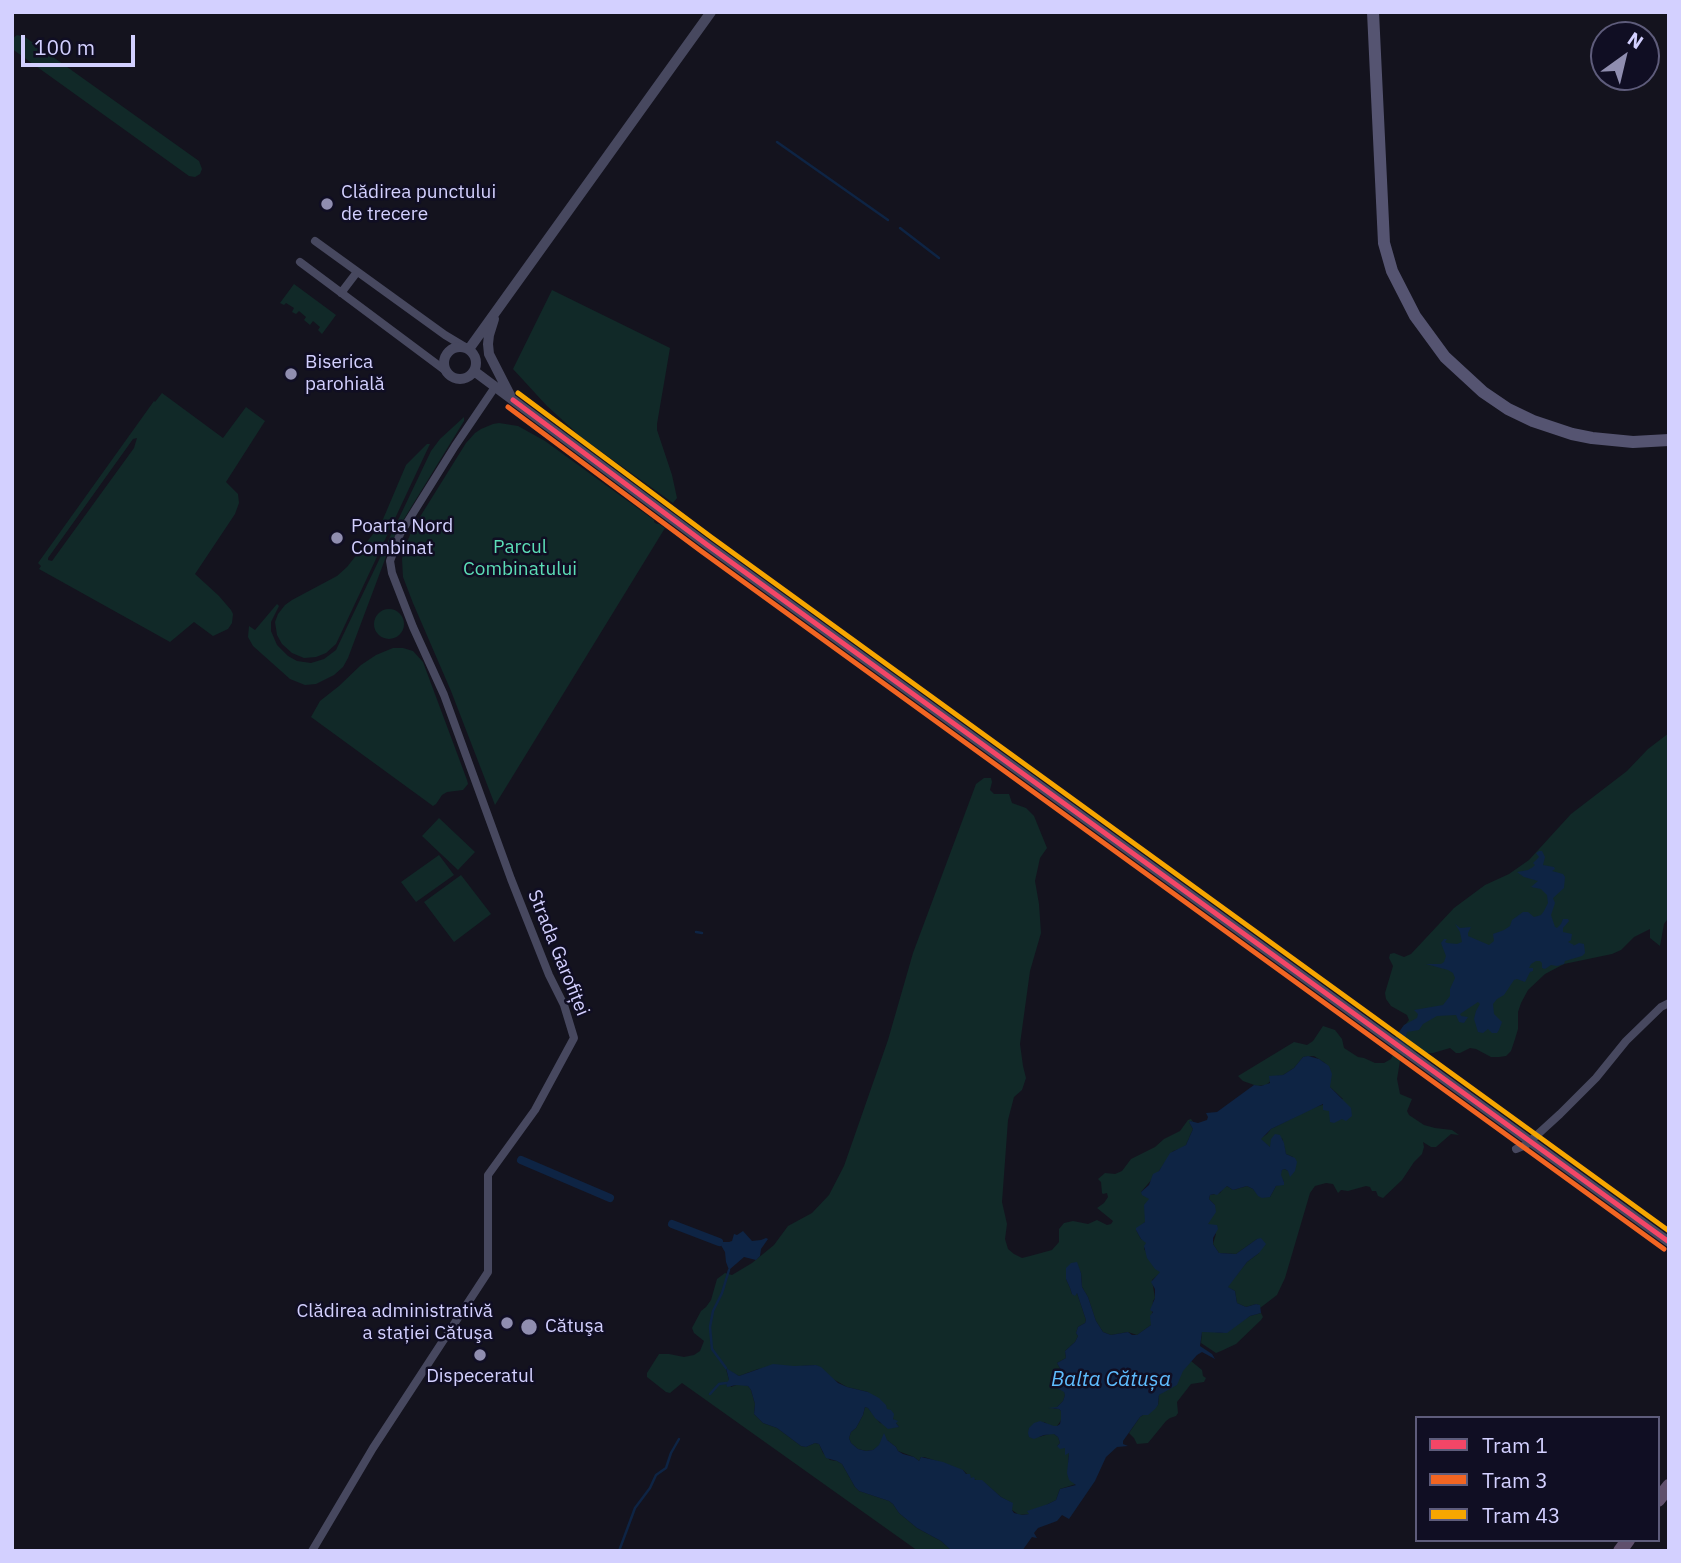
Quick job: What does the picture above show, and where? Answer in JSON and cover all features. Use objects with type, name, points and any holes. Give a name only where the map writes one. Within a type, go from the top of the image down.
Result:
[{"type":"main road","points":[[1373,12],[1384,243],[1392,271],[1415,316],[1445,357],[1483,392],[1508,409],[1552,429],[1592,438],[1633,442],[1669,440]]},
{"type":"street","points":[[467,348],[711,12]]},
{"type":"street","points":[[300,262],[453,377],[467,378],[474,372],[475,357],[467,348],[315,241]]},
{"type":"street","points":[[341,293],[357,272]]},
{"type":"street","points":[[503,300],[492,325],[488,344],[493,363],[513,400]]},
{"type":"street","points":[[446,371],[444,362],[447,353],[455,347],[467,348]]},
{"type":"street","points":[[474,372],[706,544],[1669,1242]]},
{"type":"street","name":"Strada Garofiței","points":[[313,1551],[373,1448],[488,1272],[488,1175],[534,1111],[574,1038],[564,1005],[511,879],[444,695],[413,627],[390,561],[400,534],[495,387]]},
{"type":"street","points":[[1516,1149],[1526,1145],[1560,1114],[1596,1078],[1626,1041],[1661,1007],[1669,1003]]},
{"type":"green space","points":[[17,35],[25,37],[199,161],[202,169],[200,174],[189,176],[15,51],[12,48],[12,39]]},
{"type":"green space","points":[[294,284],[336,315],[322,334],[318,330],[320,327],[313,321],[310,325],[299,311],[296,314],[292,312],[294,308],[280,303]]},
{"type":"green space","points":[[552,290],[670,348],[657,430],[672,475],[677,498],[673,503],[581,437],[547,406],[513,369]]},
{"type":"green space","points":[[162,393],[223,438],[246,407],[265,421],[226,482],[238,494],[239,503],[235,514],[195,574],[219,596],[233,614],[228,629],[213,636],[194,622],[170,642],[39,569],[41,566],[38,563]],"holes":[[[137,438],[134,448],[52,561],[48,560],[133,439]]]},
{"type":"green space","points":[[464,417],[399,527],[343,667],[316,684],[305,685],[290,679],[253,646],[248,637],[249,626],[255,630],[277,604],[279,606],[271,622],[271,631],[277,645],[288,656],[297,661],[311,663],[324,659],[336,650],[431,451]]},
{"type":"green space","name":"Parcul Combinatului","points":[[499,423],[518,426],[545,441],[665,528],[495,805],[403,577],[402,559],[413,528],[466,443],[481,429]]},
{"type":"green space","points":[[430,444],[336,644],[316,657],[304,658],[292,653],[277,635],[275,622],[278,614],[292,600],[337,576],[347,567],[381,524],[406,465]]},
{"type":"green space","points":[[389,609],[400,613],[404,624],[400,635],[389,639],[378,635],[374,624],[378,613]]},
{"type":"green space","points":[[393,648],[413,651],[423,662],[467,780],[468,784],[463,790],[447,792],[433,806],[311,717],[320,701],[361,665]]},
{"type":"green space","points":[[1669,733],[1669,917],[1664,924],[1660,946],[1650,938],[1650,929],[1634,937],[1621,950],[1612,954],[1564,964],[1545,974],[1528,990],[1521,1003],[1518,1029],[1511,1051],[1506,1056],[1491,1057],[1470,1048],[1460,1053],[1450,1048],[1433,1053],[1411,1050],[1405,1055],[1400,1061],[1397,1079],[1400,1094],[1412,1099],[1407,1111],[1409,1115],[1424,1125],[1452,1130],[1459,1135],[1451,1134],[1436,1147],[1423,1142],[1422,1154],[1402,1180],[1383,1198],[1366,1186],[1341,1190],[1338,1193],[1333,1184],[1315,1186],[1310,1193],[1285,1278],[1277,1295],[1260,1308],[1256,1304],[1246,1307],[1237,1303],[1235,1291],[1227,1287],[1247,1262],[1259,1253],[1257,1239],[1236,1254],[1219,1253],[1213,1244],[1216,1234],[1207,1224],[1215,1205],[1209,1199],[1210,1195],[1220,1193],[1227,1186],[1233,1190],[1247,1186],[1259,1196],[1270,1197],[1276,1186],[1284,1182],[1280,1175],[1282,1170],[1288,1171],[1293,1157],[1286,1154],[1282,1138],[1271,1148],[1260,1139],[1271,1129],[1312,1108],[1343,1099],[1330,1087],[1331,1079],[1325,1063],[1314,1056],[1303,1057],[1294,1068],[1266,1085],[1257,1086],[1238,1076],[1294,1042],[1307,1045],[1323,1026],[1335,1030],[1342,1039],[1344,1048],[1358,1057],[1375,1063],[1384,1063],[1391,1059],[1396,1036],[1409,1020],[1407,1015],[1391,1006],[1386,999],[1385,993],[1393,966],[1390,954],[1404,957],[1411,954],[1454,908],[1485,885],[1509,874],[1529,860],[1571,814],[1627,771],[1648,749]]},
{"type":"green space","points":[[984,778],[991,778],[990,790],[994,794],[1009,794],[1012,803],[1026,808],[1034,816],[1047,848],[1040,858],[1035,881],[1041,933],[1030,971],[1020,1044],[1026,1078],[1022,1090],[1014,1097],[1008,1120],[1002,1202],[1007,1224],[1005,1239],[1008,1249],[1022,1258],[1052,1250],[1059,1242],[1059,1229],[1064,1223],[1073,1221],[1088,1224],[1097,1220],[1111,1224],[1113,1221],[1097,1208],[1108,1197],[1107,1193],[1102,1193],[1098,1179],[1105,1173],[1115,1174],[1122,1171],[1131,1159],[1180,1131],[1188,1120],[1191,1119],[1194,1123],[1189,1122],[1193,1129],[1186,1145],[1173,1151],[1141,1192],[1150,1199],[1145,1222],[1136,1230],[1141,1239],[1147,1242],[1144,1249],[1161,1272],[1152,1280],[1155,1298],[1151,1325],[1137,1335],[1128,1332],[1111,1335],[1103,1332],[1082,1287],[1081,1273],[1077,1265],[1066,1279],[1072,1294],[1077,1293],[1086,1320],[1078,1327],[1075,1342],[1065,1351],[1066,1358],[1057,1363],[1065,1377],[1062,1382],[1065,1395],[1063,1401],[1053,1409],[1061,1411],[1062,1419],[1057,1426],[1044,1422],[1039,1437],[1054,1434],[1058,1437],[1060,1443],[1057,1446],[1069,1452],[1068,1465],[1076,1484],[1060,1489],[1056,1500],[1030,1514],[1019,1515],[1012,1510],[1012,1503],[986,1484],[971,1478],[963,1470],[924,1457],[919,1461],[898,1451],[887,1440],[873,1450],[858,1449],[849,1438],[865,1407],[880,1423],[899,1427],[886,1409],[868,1392],[847,1387],[816,1365],[758,1369],[739,1376],[726,1369],[731,1387],[744,1385],[751,1390],[755,1404],[754,1414],[763,1423],[777,1428],[801,1446],[819,1444],[830,1460],[842,1464],[859,1491],[889,1501],[917,1528],[941,1541],[952,1551],[918,1551],[682,1383],[670,1393],[666,1392],[647,1377],[647,1373],[659,1354],[684,1357],[700,1351],[704,1341],[692,1328],[711,1300],[717,1279],[725,1273],[732,1275],[752,1263],[774,1245],[788,1226],[812,1213],[829,1195],[844,1166],[888,1040],[913,953],[976,784]]},
{"type":"green space","points":[[439,818],[475,852],[458,870],[422,836]]},
{"type":"green space","points":[[439,855],[454,875],[416,902],[401,882]]},
{"type":"green space","points":[[461,875],[491,914],[454,942],[424,902]]},
{"type":"green space","points":[[1261,1313],[1261,1320],[1236,1344],[1216,1353],[1201,1343],[1202,1332],[1222,1333],[1250,1316]]},
{"type":"green space","points":[[1191,1361],[1202,1370],[1206,1378],[1204,1382],[1191,1384],[1177,1402],[1176,1416],[1166,1421],[1148,1443],[1137,1444],[1129,1433],[1140,1417],[1158,1405],[1159,1395]]},
{"type":"water","points":[[1542,851],[1545,857],[1543,865],[1554,867],[1552,871],[1565,877],[1564,888],[1553,898],[1555,903],[1551,915],[1555,927],[1561,924],[1563,919],[1568,919],[1563,932],[1572,934],[1568,942],[1573,946],[1584,944],[1585,953],[1565,961],[1564,964],[1551,965],[1545,969],[1540,961],[1531,964],[1529,968],[1533,968],[1533,971],[1525,982],[1514,980],[1504,995],[1493,1004],[1494,1014],[1502,1022],[1497,1033],[1488,1029],[1483,1033],[1478,1032],[1474,1019],[1480,1004],[1478,1002],[1460,1014],[1468,1017],[1464,1023],[1459,1022],[1456,1015],[1437,1016],[1423,1024],[1419,1030],[1407,1032],[1402,1051],[1395,1050],[1393,1046],[1396,1036],[1404,1025],[1417,1018],[1418,1014],[1414,1010],[1443,1005],[1450,996],[1455,978],[1453,973],[1426,964],[1444,962],[1446,956],[1441,943],[1444,939],[1447,939],[1447,943],[1462,942],[1455,924],[1460,928],[1471,927],[1468,936],[1489,945],[1494,941],[1493,934],[1510,926],[1512,920],[1523,912],[1534,917],[1544,911],[1548,903],[1547,895],[1541,889],[1531,887],[1538,881],[1517,872],[1533,867],[1539,857],[1536,853]]},
{"type":"water","name":"Balta Cătușa","points":[[1308,1056],[1329,1066],[1332,1074],[1330,1087],[1351,1108],[1352,1116],[1346,1121],[1342,1119],[1330,1122],[1329,1111],[1323,1110],[1323,1104],[1271,1129],[1261,1139],[1270,1147],[1275,1134],[1280,1135],[1286,1154],[1297,1162],[1290,1177],[1288,1171],[1282,1170],[1284,1185],[1276,1186],[1270,1197],[1262,1198],[1247,1186],[1233,1190],[1227,1186],[1217,1195],[1210,1195],[1209,1199],[1215,1205],[1216,1212],[1208,1224],[1217,1225],[1213,1244],[1219,1253],[1236,1254],[1261,1238],[1266,1244],[1247,1262],[1228,1287],[1235,1291],[1237,1303],[1246,1307],[1260,1305],[1261,1313],[1250,1316],[1227,1333],[1202,1332],[1200,1346],[1215,1359],[1202,1352],[1197,1355],[1183,1371],[1177,1385],[1159,1395],[1155,1409],[1140,1417],[1123,1441],[1123,1444],[1128,1446],[1117,1447],[1106,1457],[1095,1481],[1069,1519],[1062,1515],[1057,1521],[1038,1528],[1034,1533],[1037,1538],[1032,1537],[1022,1551],[952,1551],[941,1541],[917,1528],[889,1501],[859,1491],[842,1464],[826,1458],[819,1444],[801,1446],[777,1428],[763,1423],[754,1414],[755,1404],[748,1386],[727,1387],[729,1380],[726,1368],[739,1376],[773,1364],[816,1365],[838,1383],[879,1398],[894,1414],[893,1419],[898,1421],[896,1423],[899,1427],[888,1429],[865,1407],[849,1438],[858,1449],[873,1450],[879,1445],[884,1433],[887,1440],[903,1454],[919,1461],[921,1457],[943,1462],[963,1470],[975,1480],[982,1480],[1001,1497],[1013,1503],[1014,1513],[1029,1514],[1027,1511],[1056,1500],[1060,1489],[1076,1485],[1069,1480],[1067,1473],[1069,1453],[1065,1455],[1065,1448],[1060,1449],[1057,1446],[1060,1443],[1054,1434],[1034,1439],[1029,1437],[1028,1433],[1034,1423],[1040,1421],[1054,1426],[1060,1424],[1061,1411],[1048,1408],[1057,1407],[1065,1395],[1054,1386],[1065,1377],[1057,1363],[1066,1358],[1065,1351],[1075,1342],[1078,1327],[1086,1320],[1077,1293],[1075,1296],[1072,1294],[1066,1279],[1066,1268],[1077,1262],[1082,1287],[1103,1332],[1111,1335],[1128,1332],[1137,1335],[1151,1325],[1150,1316],[1153,1312],[1150,1310],[1155,1289],[1151,1282],[1160,1272],[1147,1258],[1144,1246],[1146,1243],[1136,1230],[1145,1222],[1144,1205],[1149,1199],[1141,1192],[1149,1185],[1153,1174],[1159,1171],[1170,1153],[1186,1145],[1193,1129],[1190,1121],[1198,1123],[1207,1120],[1206,1113],[1217,1112],[1254,1085],[1270,1083],[1269,1076],[1283,1075],[1294,1068],[1303,1057]]},
{"type":"water","points":[[743,1231],[752,1241],[768,1239],[756,1260],[744,1257],[729,1270],[725,1252],[719,1242],[732,1241],[734,1234]]},
{"type":"waterway","points":[[777,142],[888,220]]},
{"type":"waterway","points":[[900,228],[939,258]]},
{"type":"waterway","points":[[696,932],[702,933]]},
{"type":"waterway","points":[[521,1160],[610,1198]]},
{"type":"waterway","points":[[672,1224],[719,1242]]},
{"type":"waterway","points":[[726,1368],[712,1349],[710,1327],[713,1311],[729,1270]]},
{"type":"waterway","points":[[710,1394],[719,1384],[726,1383]]},
{"type":"waterway","points":[[619,1551],[635,1508],[656,1475],[666,1468],[679,1439]]},
{"type":"tram line","name":"43","points":[[518,393],[711,537],[1669,1231]]},
{"type":"tram line","name":"1","points":[[513,400],[706,544],[1669,1242]]},
{"type":"tram line","name":"3","points":[[508,407],[701,551],[1664,1249]]},
{"type":"place","name":"Clădirea punctului de trecere","points":[[327,204]]},
{"type":"place","name":"Biserica parohială","points":[[291,374]]},
{"type":"place","name":"Poarta Nord Combinat","points":[[337,538]]},
{"type":"place","name":"Clădirea administrativă a stației Cătuşa","points":[[507,1323]]},
{"type":"place","name":"Cătuşa","points":[[529,1327]]},
{"type":"place","name":"Dispeceratul","points":[[480,1355]]}]
